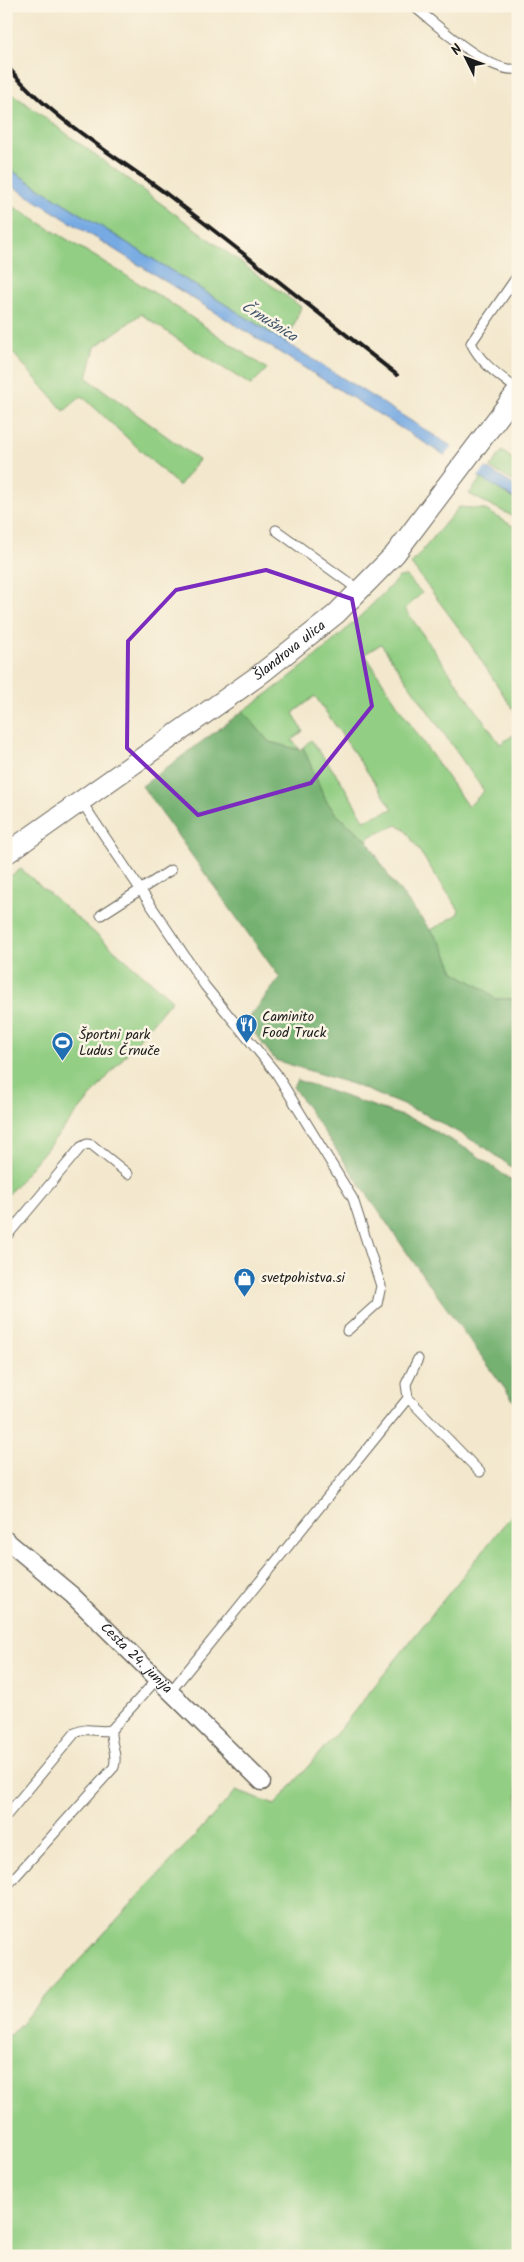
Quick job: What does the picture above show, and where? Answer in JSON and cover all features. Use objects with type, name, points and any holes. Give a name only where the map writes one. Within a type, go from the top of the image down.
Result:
[{"type":"street","name":"Šlandrova ulica","points":[[6,854],[258,676],[336,614],[394,554],[518,391]]},
{"type":"street","name":"Cesta 24. junija","points":[[6,1540],[72,1595],[262,1782]]},
{"type":"lane","points":[[413,6],[485,60],[506,69],[518,69]]},
{"type":"lane","points":[[518,275],[471,343],[477,355],[490,370],[518,391]]},
{"type":"lane","points":[[276,530],[359,590]]},
{"type":"lane","points":[[81,801],[205,986],[276,1073],[352,1199],[380,1286],[377,1304],[347,1331]]},
{"type":"lane","points":[[101,915],[171,870]]},
{"type":"lane","points":[[6,1237],[81,1147],[87,1144],[92,1145],[128,1174]]},
{"type":"lane","points":[[418,1359],[406,1384],[408,1398],[480,1472]]},
{"type":"lane","points":[[171,1691],[408,1398]]},
{"type":"lane","points":[[6,1816],[75,1733],[84,1728],[102,1732],[111,1730],[158,1678]]},
{"type":"lane","points":[[6,1887],[114,1767],[117,1757],[110,1739],[111,1730]]},
{"type":"highlighted area","points":[[266,570],[352,599],[372,706],[311,783],[198,815],[127,748],[128,641],[176,590]]},
{"type":"green space","points":[[6,89],[301,307],[287,343],[6,167]]},
{"type":"green space","points":[[6,202],[166,300],[267,369],[251,385],[186,345],[141,314],[95,347],[87,378],[199,460],[179,486],[82,396],[64,411],[6,345]]},
{"type":"green space","points":[[502,451],[518,463],[518,484],[490,468]]},
{"type":"green space","points":[[482,477],[518,502],[518,519],[469,494]]},
{"type":"green space","points":[[459,507],[484,509],[518,529],[518,717],[467,639],[411,564]]},
{"type":"green space","points":[[406,576],[422,593],[405,609],[500,744],[518,732],[518,999],[495,999],[484,989],[454,972],[443,946],[431,930],[457,915],[459,910],[404,828],[397,825],[369,837],[367,840],[336,814],[325,799],[303,747],[311,740],[341,781],[364,820],[393,809],[315,696],[293,713],[303,731],[292,740],[300,750],[269,742],[243,711],[325,649],[399,577]],"holes":[[[381,644],[484,791],[468,807],[402,712],[365,654]]]},
{"type":"green space","points":[[243,711],[269,742],[300,750],[303,747],[325,799],[336,814],[367,840],[391,880],[443,946],[454,972],[484,989],[495,999],[518,999],[518,1172],[486,1148],[427,1115],[352,1084],[275,1060],[246,1022],[280,978],[142,786]]},
{"type":"green space","name":"Športni park Ludus Črnuče","points":[[21,869],[172,1000],[6,1197],[6,879]]},
{"type":"green space","points":[[297,1080],[417,1121],[472,1152],[518,1185],[518,1407],[417,1267],[293,1087]]},
{"type":"green space","points":[[518,1507],[518,2256],[6,2256],[6,2035],[10,2035],[236,1791],[275,1805],[340,1729]]},
{"type":"water","name":"Črnušnica","points":[[6,167],[518,488],[518,501],[6,182]]},
{"type":"pier","points":[[453,444],[487,466],[477,478],[444,457]]},
{"type":"railway","points":[[6,65],[23,84],[62,119],[168,195],[397,375]]},
{"type":"place","name":"Caminito Food Truck","points":[[246,1044]]},
{"type":"place","name":"Športni park Ludus Črnuče","points":[[63,1062]]},
{"type":"place","name":"svetpohistva.si","points":[[245,1297]]}]
